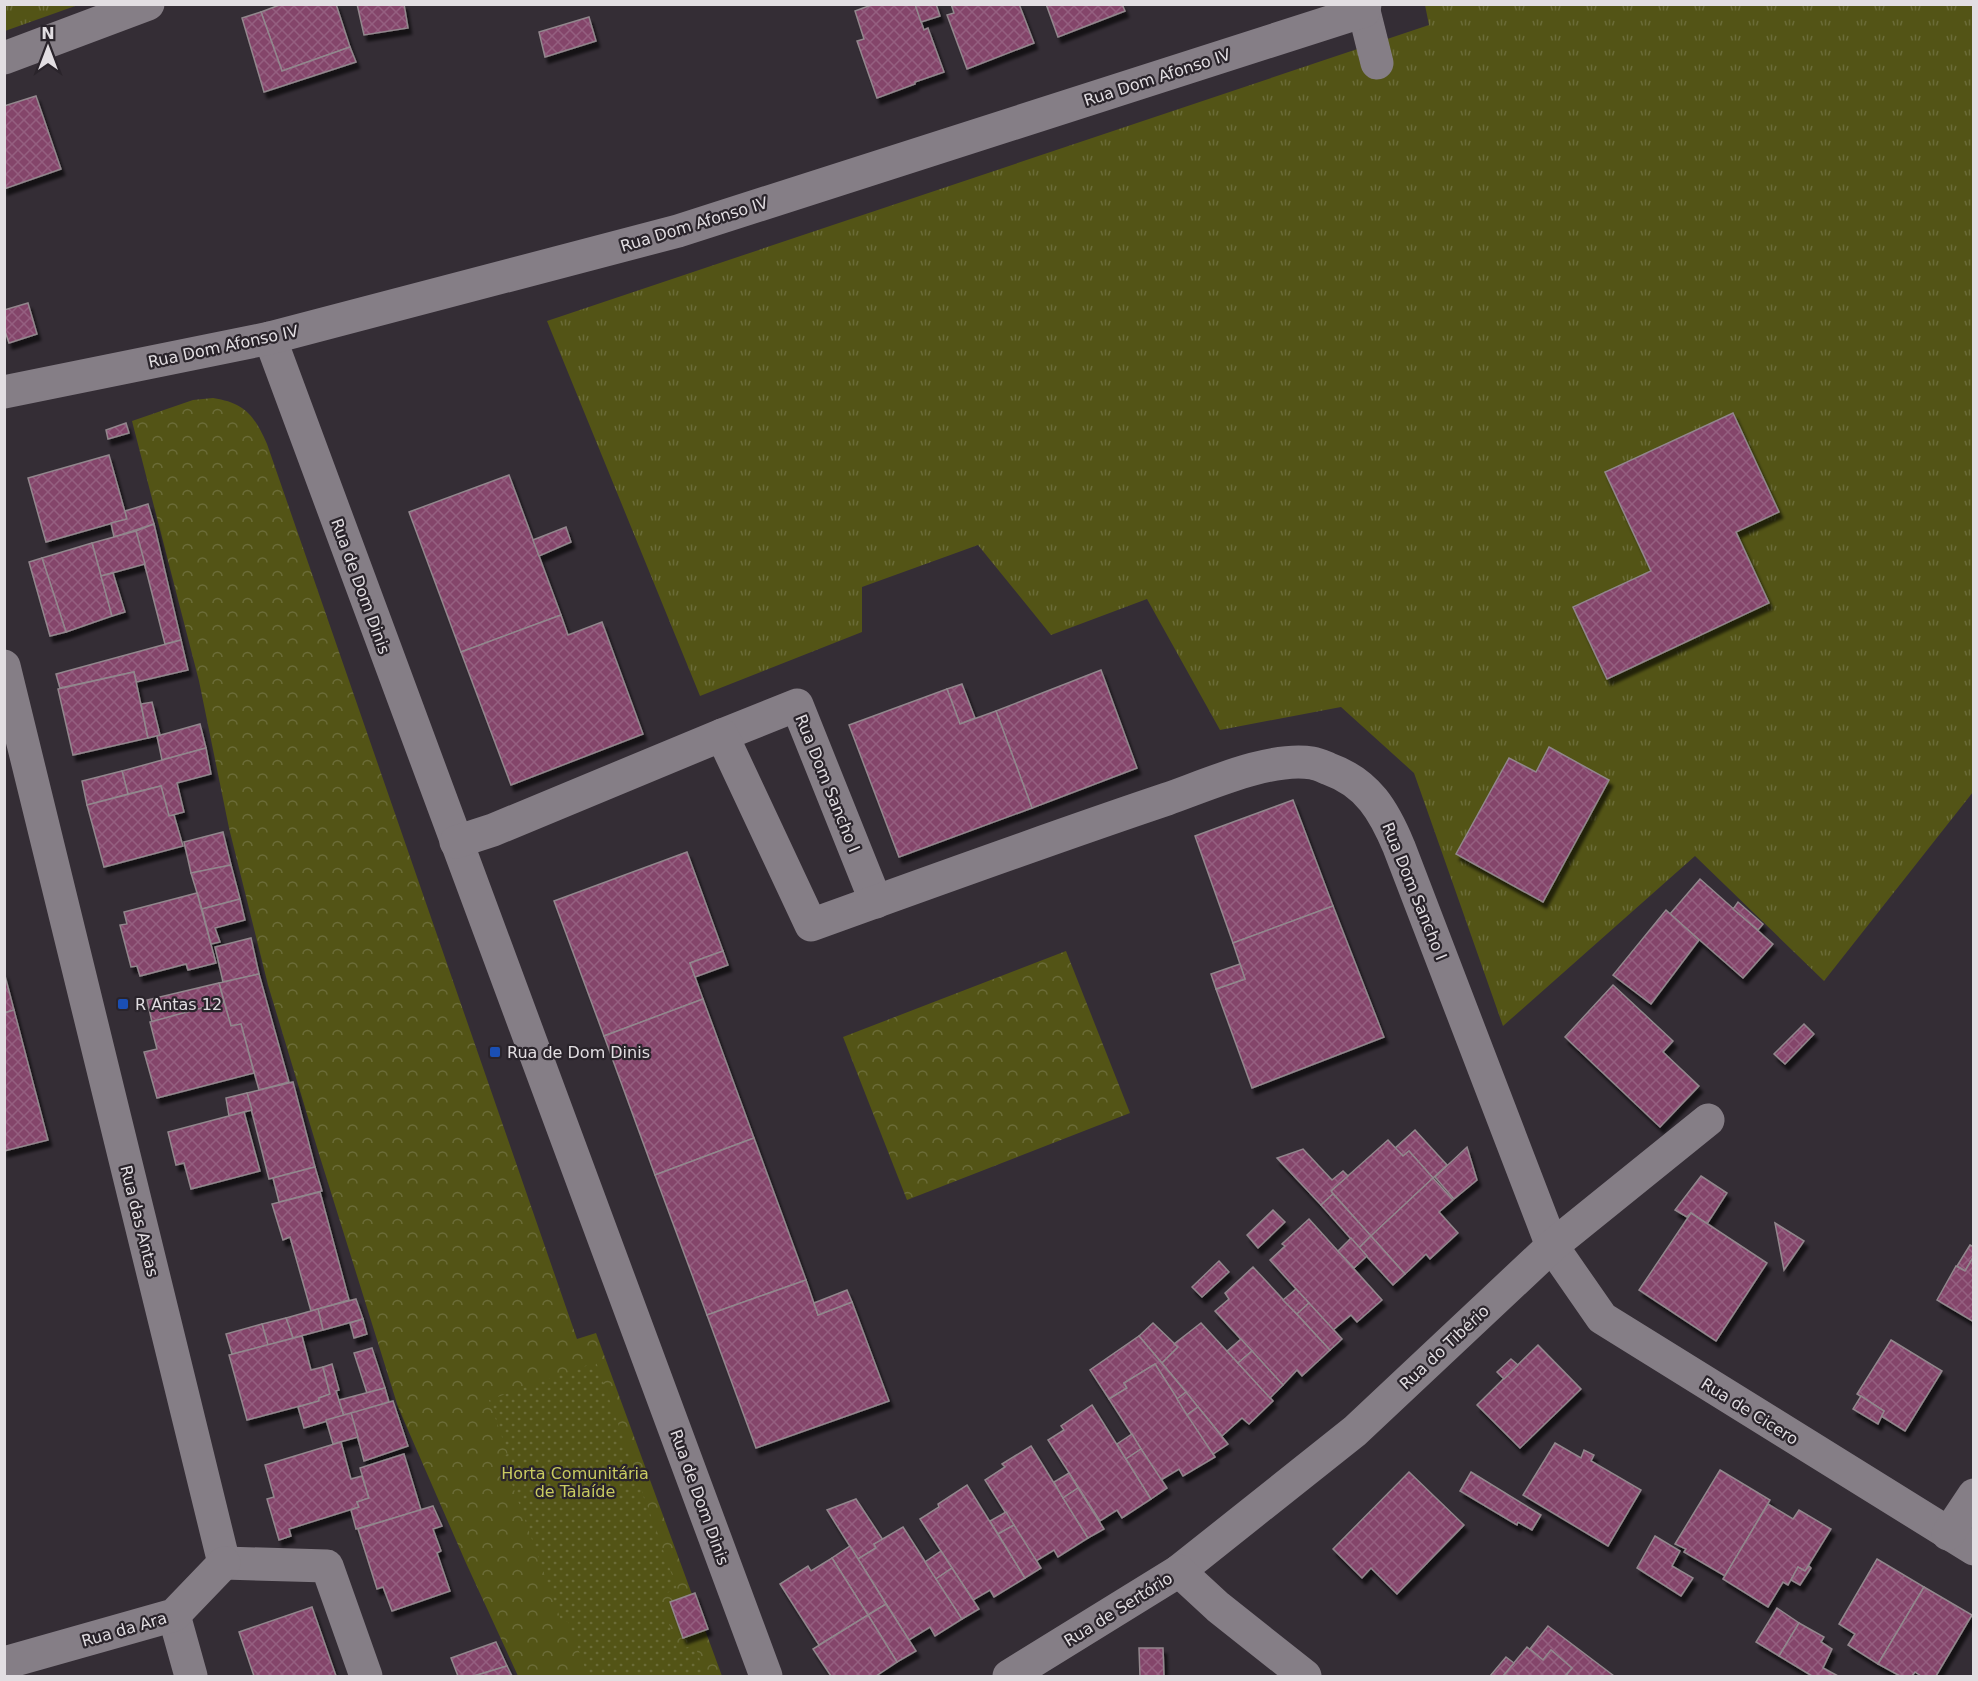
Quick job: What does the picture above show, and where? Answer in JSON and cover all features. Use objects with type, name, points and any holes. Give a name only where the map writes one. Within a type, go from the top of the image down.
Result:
[{"type":"street","points":[[4,58],[148,4]]},
{"type":"street","points":[[1364,8],[1377,63]]},
{"type":"street","name":"Rua Dom Afonso IV","points":[[4,392],[270,338],[678,231],[1364,8]]},
{"type":"street","name":"Rua de Dom Dinis","points":[[270,338],[766,1677]]},
{"type":"street","name":"Rua das Antas","points":[[4,666],[224,1563]]},
{"type":"street","name":"Rua Dom Sancho I","points":[[456,842],[493,830],[797,705],[876,902]]},
{"type":"street","name":"Rua Dom Sancho I","points":[[722,735],[811,925],[1250,771],[1281,764],[1312,763],[1336,771],[1355,782],[1371,796],[1386,818],[1400,847],[1552,1246]]},
{"type":"street","name":"Rua do Tibério","points":[[1179,1571],[1355,1431],[1552,1246],[1708,1120]]},
{"type":"street","name":"Rua de Cicero","points":[[1552,1246],[1602,1318],[1961,1542]]},
{"type":"street","points":[[1961,1542],[1974,1495]]},
{"type":"street","points":[[224,1563],[327,1566],[366,1677]]},
{"type":"street","name":"Rua da Ara","points":[[4,1663],[174,1616],[224,1563]]},
{"type":"street","name":"Rua de Sertório","points":[[1009,1677],[1179,1571],[1218,1607],[1305,1677]]},
{"type":"street","points":[[174,1616],[191,1677]]},
{"type":"green space","points":[[5,4],[78,4],[78,5],[5,31]]},
{"type":"green space","points":[[1425,5],[1973,5],[1973,792],[1824,981],[1695,856],[1503,1026],[1414,773],[1341,707],[1220,730],[1147,599],[1051,635],[978,545],[862,587],[862,632],[700,696],[547,321],[1429,25]]},
{"type":"green space","points":[[213,398],[233,403],[247,412],[258,425],[267,444],[577,1339],[596,1333],[722,1676],[518,1676],[398,1407],[268,985],[229,828],[199,681],[132,421],[193,400]]},
{"type":"green space","points":[[1066,951],[1130,1113],[907,1200],[843,1037]]},
{"type":"green space","name":"Horta Comunitária de Talaíde","points":[[596,1362],[677,1589],[659,1596],[678,1650],[695,1645],[705,1676],[588,1676],[568,1621],[562,1623],[502,1456],[508,1454],[489,1400]]},
{"type":"building","points":[[282,4],[336,4],[350,47],[282,71],[261,12]]},
{"type":"building","points":[[357,4],[404,4],[408,28],[364,35]]},
{"type":"building","points":[[874,4],[915,4],[924,30],[928,28],[944,72],[877,98],[857,41],[864,39],[855,11]]},
{"type":"building","points":[[915,4],[936,4],[940,16],[921,22]]},
{"type":"building","points":[[951,4],[1019,4],[1034,43],[967,69],[947,15],[954,13]]},
{"type":"building","points":[[1046,4],[1122,4],[1125,11],[1058,37]]},
{"type":"building","points":[[261,12],[282,71],[350,47],[356,62],[264,92],[242,18]]},
{"type":"building","points":[[589,17],[596,41],[545,57],[539,32]]},
{"type":"building","points":[[36,96],[61,169],[4,189],[4,106]]},
{"type":"building","points":[[28,303],[37,334],[9,343],[4,328],[4,310]]},
{"type":"building","points":[[1733,413],[1779,512],[1736,532],[1769,603],[1607,679],[1573,607],[1651,571],[1605,472]]},
{"type":"building","points":[[126,423],[129,433],[108,439],[106,430]]},
{"type":"building","points":[[109,455],[127,519],[46,542],[28,478]]},
{"type":"building","points":[[509,475],[561,615],[461,652],[409,512]]},
{"type":"building","points":[[148,504],[154,524],[114,537],[111,523],[127,519],[125,511]]},
{"type":"building","points":[[154,524],[181,640],[165,644],[136,531]]},
{"type":"building","points":[[566,527],[571,542],[539,556],[533,540]]},
{"type":"building","points":[[136,531],[145,564],[101,576],[92,543]]},
{"type":"building","points":[[92,543],[112,616],[66,632],[42,558]]},
{"type":"building","points":[[42,558],[66,632],[50,636],[29,562]]},
{"type":"building","points":[[113,573],[125,612],[112,616],[101,576]]},
{"type":"building","points":[[561,615],[568,635],[602,622],[643,734],[511,785],[461,652]]},
{"type":"building","points":[[181,640],[188,670],[136,682],[134,672],[60,688],[56,674]]},
{"type":"building","points":[[1101,670],[1137,768],[1032,808],[996,711]]},
{"type":"building","points":[[134,672],[148,738],[73,755],[58,689]]},
{"type":"building","points":[[962,684],[975,718],[960,724],[947,689]]},
{"type":"building","points":[[947,689],[960,724],[996,711],[1032,808],[899,857],[849,725]]},
{"type":"building","points":[[152,702],[160,735],[148,738],[141,704]]},
{"type":"building","points":[[200,724],[206,748],[162,760],[157,736]]},
{"type":"building","points":[[1549,747],[1609,780],[1543,902],[1456,854],[1509,758],[1536,772]]},
{"type":"building","points":[[206,748],[211,774],[177,783],[184,812],[169,816],[161,786],[128,794],[122,771]]},
{"type":"building","points":[[122,771],[128,794],[87,805],[82,781]]},
{"type":"building","points":[[161,786],[169,816],[174,815],[183,846],[104,867],[87,805]]},
{"type":"building","points":[[1293,800],[1333,906],[1233,943],[1195,836]]},
{"type":"building","points":[[223,832],[231,865],[191,873],[184,842]]},
{"type":"building","points":[[687,852],[723,951],[690,963],[703,999],[604,1036],[554,901]]},
{"type":"building","points":[[231,865],[240,899],[202,909],[191,873]]},
{"type":"building","points":[[1700,879],[1773,944],[1743,978],[1670,914]]},
{"type":"building","points":[[197,893],[216,963],[188,970],[186,964],[140,976],[137,966],[131,967],[120,925],[127,924],[124,912]]},
{"type":"building","points":[[240,899],[245,920],[215,928],[220,942],[211,944],[202,909]]},
{"type":"building","points":[[1738,902],[1763,924],[1758,930],[1733,909]]},
{"type":"building","points":[[1333,906],[1384,1037],[1252,1088],[1216,989],[1245,979],[1233,943]]},
{"type":"building","points":[[1666,910],[1699,940],[1651,1004],[1613,975]]},
{"type":"building","points":[[251,938],[259,974],[223,982],[215,947]]},
{"type":"building","points":[[723,951],[728,965],[695,977],[690,963]]},
{"type":"building","points":[[1240,964],[1245,979],[1216,989],[1211,974]]},
{"type":"building","points":[[4,972],[14,1010],[4,1013]]},
{"type":"building","points":[[259,974],[289,1082],[259,1090],[241,1024],[231,1026],[219,983]]},
{"type":"building","points":[[219,983],[224,1002],[152,1022],[147,1000]]},
{"type":"building","points":[[1613,985],[1673,1041],[1663,1052],[1699,1086],[1660,1127],[1565,1037]]},
{"type":"building","points":[[703,999],[754,1138],[655,1175],[604,1036]]},
{"type":"building","points":[[224,1002],[231,1026],[241,1024],[254,1073],[157,1098],[144,1052],[157,1049],[150,1022]]},
{"type":"building","points":[[14,1010],[48,1140],[4,1151],[4,1013]]},
{"type":"building","points":[[1804,1024],[1814,1034],[1785,1064],[1774,1054]]},
{"type":"building","points":[[293,1082],[315,1167],[269,1179],[247,1093]]},
{"type":"building","points":[[247,1093],[252,1110],[229,1116],[226,1098]]},
{"type":"building","points":[[244,1112],[260,1171],[191,1189],[184,1163],[176,1165],[168,1132]]},
{"type":"building","points":[[1415,1130],[1447,1165],[1433,1178],[1409,1151],[1403,1156],[1395,1148]]},
{"type":"building","points":[[754,1138],[806,1280],[707,1315],[655,1175]]},
{"type":"building","points":[[1388,1140],[1403,1156],[1409,1151],[1433,1178],[1371,1236],[1331,1191]]},
{"type":"building","points":[[1467,1147],[1477,1180],[1454,1199],[1435,1177]]},
{"type":"building","points":[[1303,1149],[1332,1180],[1343,1171],[1348,1176],[1331,1191],[1333,1194],[1321,1205],[1277,1158]]},
{"type":"building","points":[[315,1167],[322,1191],[279,1202],[273,1178]]},
{"type":"building","points":[[1701,1176],[1727,1193],[1707,1224],[1691,1213],[1687,1217],[1675,1210]]},
{"type":"building","points":[[1433,1178],[1453,1200],[1439,1212],[1458,1233],[1430,1259],[1426,1254],[1405,1274],[1371,1236]]},
{"type":"building","points":[[320,1192],[349,1300],[311,1311],[290,1237],[283,1240],[272,1204]]},
{"type":"building","points":[[1333,1194],[1371,1236],[1359,1248],[1321,1205]]},
{"type":"building","points":[[1273,1210],[1285,1222],[1258,1248],[1247,1235]]},
{"type":"building","points":[[1691,1213],[1767,1263],[1716,1341],[1639,1290]]},
{"type":"building","points":[[1309,1219],[1382,1300],[1357,1322],[1351,1315],[1333,1330],[1270,1260],[1285,1246],[1282,1244]]},
{"type":"building","points":[[1775,1223],[1804,1241],[1784,1270]]},
{"type":"building","points":[[1371,1236],[1405,1274],[1393,1285],[1359,1248]]},
{"type":"building","points":[[1351,1238],[1367,1256],[1354,1268],[1338,1251]]},
{"type":"building","points":[[1970,1245],[1974,1247],[1974,1256],[1965,1271],[1957,1266]]},
{"type":"building","points":[[1974,1256],[1974,1322],[1937,1300],[1956,1266],[1965,1271]]},
{"type":"building","points":[[1219,1261],[1229,1272],[1202,1297],[1192,1287]]},
{"type":"building","points":[[1253,1267],[1330,1350],[1302,1376],[1297,1370],[1283,1385],[1215,1311],[1229,1299],[1225,1293]]},
{"type":"building","points":[[806,1280],[818,1315],[852,1302],[889,1401],[756,1448],[707,1315]]},
{"type":"building","points":[[1296,1289],[1309,1303],[1297,1314],[1283,1300]]},
{"type":"building","points":[[847,1290],[852,1302],[818,1315],[814,1303]]},
{"type":"building","points":[[356,1299],[363,1319],[323,1330],[318,1309]]},
{"type":"building","points":[[1309,1303],[1342,1339],[1330,1350],[1297,1314]]},
{"type":"building","points":[[318,1309],[323,1330],[293,1338],[286,1318]]},
{"type":"building","points":[[286,1318],[293,1338],[268,1345],[262,1324]]},
{"type":"building","points":[[363,1319],[367,1334],[354,1338],[350,1323]]},
{"type":"building","points":[[1153,1323],[1178,1347],[1162,1363],[1139,1336]]},
{"type":"building","points":[[1201,1323],[1273,1401],[1249,1424],[1242,1418],[1222,1436],[1162,1363],[1178,1347],[1174,1344]]},
{"type":"building","points":[[262,1324],[268,1345],[232,1354],[226,1334]]},
{"type":"building","points":[[302,1336],[311,1370],[323,1367],[330,1394],[319,1398],[319,1401],[247,1420],[229,1355]]},
{"type":"building","points":[[1139,1336],[1186,1392],[1177,1399],[1155,1364],[1124,1383],[1127,1388],[1109,1399],[1090,1370]]},
{"type":"building","points":[[1241,1339],[1252,1351],[1238,1363],[1227,1351]]},
{"type":"building","points":[[1891,1340],[1942,1371],[1905,1431],[1881,1416],[1884,1411],[1857,1394]]},
{"type":"building","points":[[1538,1345],[1581,1389],[1520,1448],[1477,1405]]},
{"type":"building","points":[[372,1348],[385,1388],[367,1393],[354,1353]]},
{"type":"building","points":[[1252,1351],[1283,1385],[1270,1398],[1238,1363]]},
{"type":"building","points":[[1511,1359],[1518,1365],[1504,1379],[1497,1372]]},
{"type":"building","points":[[332,1364],[339,1390],[336,1391],[344,1416],[304,1428],[298,1407],[319,1401],[319,1398],[330,1394],[323,1367]]},
{"type":"building","points":[[1155,1364],[1215,1457],[1183,1476],[1179,1469],[1161,1480],[1109,1399],[1127,1388],[1124,1383]]},
{"type":"building","points":[[385,1388],[389,1402],[344,1416],[339,1400]]},
{"type":"building","points":[[1186,1392],[1198,1407],[1187,1415],[1177,1399]]},
{"type":"building","points":[[1861,1396],[1884,1411],[1878,1424],[1853,1409]]},
{"type":"building","points":[[393,1401],[408,1446],[364,1461],[351,1413]]},
{"type":"building","points":[[1092,1405],[1151,1499],[1122,1518],[1117,1510],[1100,1521],[1048,1440],[1064,1430],[1061,1426]]},
{"type":"building","points":[[1198,1407],[1228,1444],[1213,1454],[1187,1415]]},
{"type":"building","points":[[351,1413],[358,1437],[333,1444],[326,1420]]},
{"type":"building","points":[[1132,1434],[1141,1449],[1126,1459],[1117,1444]]},
{"type":"building","points":[[341,1442],[351,1479],[362,1476],[369,1498],[357,1502],[359,1507],[289,1529],[291,1536],[279,1540],[267,1499],[274,1497],[265,1465]]},
{"type":"building","points":[[1555,1443],[1581,1458],[1584,1450],[1594,1455],[1591,1461],[1641,1490],[1608,1546],[1523,1495]]},
{"type":"building","points":[[1031,1446],[1088,1538],[1058,1557],[1054,1550],[1036,1561],[985,1480],[1005,1467],[1002,1464]]},
{"type":"building","points":[[1141,1449],[1167,1488],[1151,1499],[1126,1459]]},
{"type":"building","points":[[404,1454],[421,1510],[356,1529],[351,1510],[359,1507],[357,1502],[369,1498],[360,1468]]},
{"type":"building","points":[[1720,1470],[1770,1500],[1725,1576],[1684,1552],[1686,1549],[1675,1544]]},
{"type":"building","points":[[1409,1472],[1464,1525],[1397,1594],[1371,1568],[1362,1578],[1333,1549]]},
{"type":"building","points":[[1471,1472],[1541,1515],[1532,1530],[1518,1522],[1517,1525],[1460,1491]]},
{"type":"building","points":[[1069,1473],[1078,1488],[1063,1498],[1054,1482]]},
{"type":"building","points":[[967,1485],[1025,1578],[994,1597],[990,1590],[973,1600],[920,1519]]},
{"type":"building","points":[[1078,1488],[1104,1529],[1088,1538],[1063,1498]]},
{"type":"building","points":[[856,1499],[883,1540],[874,1544],[876,1548],[858,1559],[827,1510]]},
{"type":"building","points":[[1768,1504],[1793,1519],[1799,1510],[1831,1529],[1805,1571],[1798,1567],[1788,1585],[1783,1582],[1768,1607],[1723,1579]]},
{"type":"building","points":[[433,1506],[442,1526],[433,1529],[441,1551],[437,1553],[450,1591],[392,1611],[383,1587],[377,1589],[358,1529]]},
{"type":"building","points":[[1006,1512],[1014,1525],[998,1534],[990,1521]]},
{"type":"building","points":[[1014,1525],[1041,1568],[1025,1578],[998,1534]]},
{"type":"building","points":[[903,1527],[962,1619],[935,1636],[930,1627],[909,1640],[858,1559],[876,1548],[874,1544]]},
{"type":"building","points":[[1655,1536],[1680,1551],[1672,1566],[1693,1578],[1681,1596],[1637,1568]]},
{"type":"building","points":[[850,1546],[886,1604],[868,1615],[832,1558]]},
{"type":"building","points":[[941,1551],[952,1568],[936,1579],[925,1562]]},
{"type":"building","points":[[832,1558],[868,1615],[819,1645],[780,1584],[808,1566],[811,1571]]},
{"type":"building","points":[[1877,1559],[1924,1587],[1878,1664],[1848,1645],[1855,1634],[1839,1624]]},
{"type":"building","points":[[1809,1566],[1811,1568],[1800,1585],[1791,1580],[1798,1567],[1805,1571]]},
{"type":"building","points":[[952,1568],[979,1609],[962,1619],[936,1579]]},
{"type":"building","points":[[1924,1587],[1972,1615],[1936,1676],[1921,1676],[1915,1672],[1912,1676],[1900,1676],[1878,1664]]},
{"type":"building","points":[[695,1593],[708,1629],[683,1638],[670,1602]]},
{"type":"building","points":[[886,1604],[916,1651],[897,1662],[868,1615]]},
{"type":"building","points":[[312,1607],[336,1676],[254,1676],[239,1632]]},
{"type":"building","points":[[1777,1608],[1799,1623],[1779,1656],[1756,1642]]},
{"type":"building","points":[[868,1615],[897,1662],[876,1676],[831,1676],[813,1649]]},
{"type":"building","points":[[1799,1623],[1824,1637],[1821,1642],[1832,1649],[1823,1668],[1838,1676],[1812,1676],[1779,1656]]},
{"type":"building","points":[[1548,1626],[1614,1676],[1566,1675],[1572,1668],[1551,1650],[1543,1660],[1530,1649]]},
{"type":"building","points":[[496,1642],[507,1666],[474,1676],[458,1676],[451,1658]]},
{"type":"building","points":[[1527,1647],[1543,1660],[1551,1650],[1572,1668],[1566,1675],[1569,1676],[1503,1676]]},
{"type":"building","points":[[1139,1648],[1163,1648],[1164,1676],[1140,1676]]},
{"type":"building","points":[[1506,1657],[1514,1663],[1503,1676],[1490,1676]]},
{"type":"building","points":[[507,1666],[512,1676],[474,1676]]},
{"type":"place","name":"R Antas 12","points":[[123,1004]]},
{"type":"place","name":"Rua de Dom Dinis","points":[[495,1052]]}]
